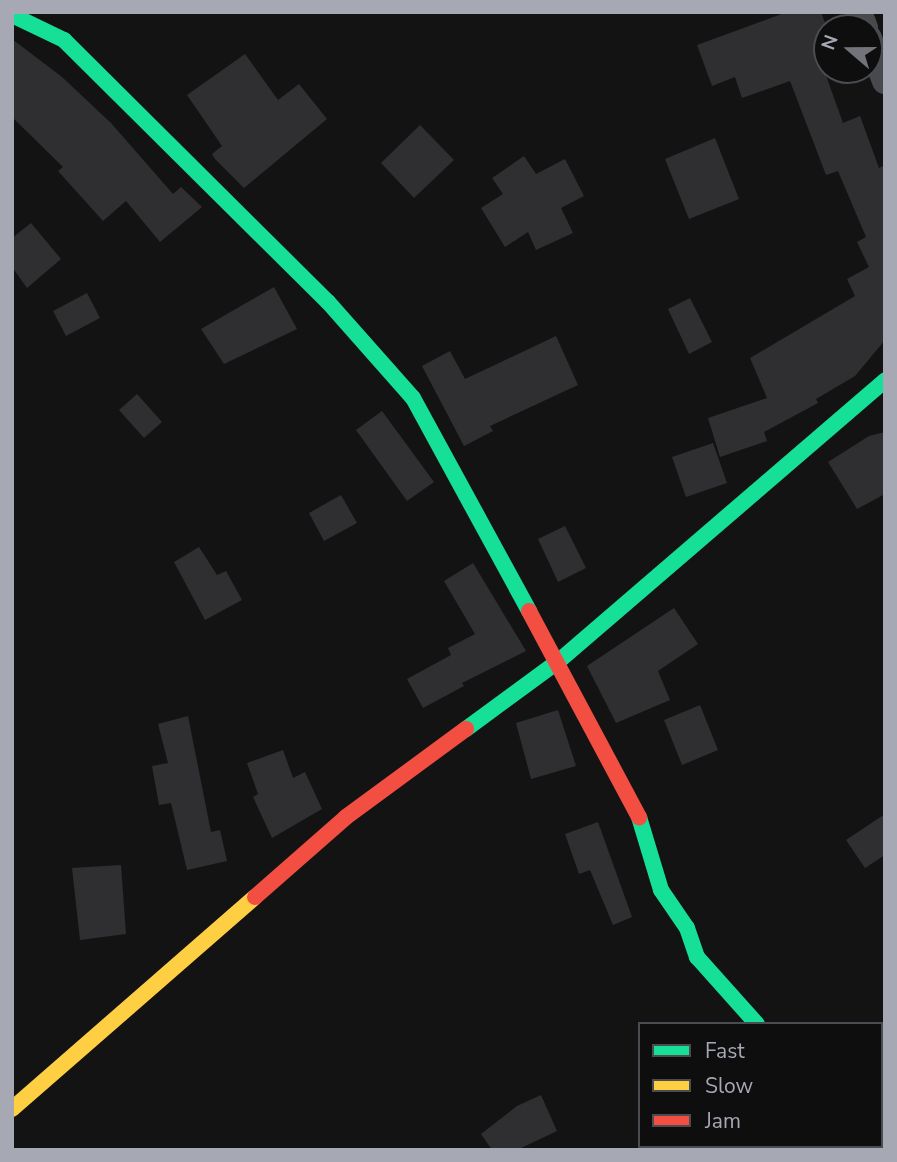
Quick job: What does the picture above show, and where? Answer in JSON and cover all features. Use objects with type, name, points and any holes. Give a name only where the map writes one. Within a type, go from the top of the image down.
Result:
[{"type":"street","points":[[12,15],[64,40],[328,302],[414,398],[560,660],[636,806],[661,890],[687,928],[696,957],[755,1022]]},
{"type":"street","points":[[12,1109],[346,817],[560,660],[885,380]]},
{"type":"building","points":[[787,12],[821,12],[822,14],[813,14],[813,84],[829,84],[843,123],[860,116],[879,168],[885,165],[885,340],[855,376],[816,399],[818,403],[764,432],[767,441],[720,457],[708,418],[767,398],[750,358],[855,296],[847,279],[869,267],[857,242],[866,237],[838,171],[826,175],[790,81],[742,98],[735,77],[712,86],[697,45]]},
{"type":"building","points":[[12,39],[62,77],[111,123],[173,194],[181,187],[202,207],[160,242],[126,201],[103,221],[58,171],[63,167],[12,117]]},
{"type":"building","points":[[245,54],[278,100],[299,84],[327,119],[244,188],[215,159],[212,154],[222,146],[187,95]]},
{"type":"building","points":[[420,125],[454,160],[414,198],[381,163]]},
{"type":"building","points":[[715,138],[739,199],[689,219],[665,159]]},
{"type":"building","points":[[524,156],[536,174],[565,159],[584,196],[561,208],[573,233],[536,250],[528,232],[505,247],[481,208],[503,194],[492,178]]},
{"type":"building","points":[[31,223],[61,259],[27,288],[12,267],[12,238]]},
{"type":"building","points":[[274,287],[297,329],[224,364],[201,329]]},
{"type":"building","points":[[87,293],[100,318],[66,336],[53,311]]},
{"type":"building","points":[[690,298],[712,342],[689,354],[668,309]]},
{"type":"building","points":[[556,336],[578,385],[490,426],[493,431],[464,446],[422,366],[450,351],[465,379]]},
{"type":"building","points":[[137,394],[162,422],[144,438],[119,410]]},
{"type":"building","points":[[382,411],[434,482],[407,501],[356,430]]},
{"type":"building","points":[[885,432],[885,494],[857,509],[828,462],[869,436]]},
{"type":"building","points":[[713,443],[727,483],[686,497],[672,457]]},
{"type":"building","points":[[341,495],[357,523],[324,541],[309,513]]},
{"type":"building","points":[[565,526],[586,568],[558,582],[538,539]]},
{"type":"building","points":[[199,547],[217,575],[226,571],[242,600],[205,620],[174,562]]},
{"type":"building","points":[[473,563],[526,651],[462,683],[464,686],[423,708],[407,679],[451,655],[448,648],[475,634],[444,581]]},
{"type":"building","points":[[674,608],[698,644],[658,671],[670,700],[616,723],[587,666]]},
{"type":"building","points":[[700,705],[718,750],[682,765],[664,720]]},
{"type":"building","points":[[558,710],[576,766],[531,779],[516,723]]},
{"type":"building","points":[[188,716],[211,832],[220,830],[227,861],[187,870],[171,803],[159,805],[152,766],[168,763],[158,724]]},
{"type":"building","points":[[283,750],[293,778],[305,772],[322,809],[272,838],[253,797],[258,794],[247,763]]},
{"type":"building","points":[[885,814],[885,855],[865,868],[846,840]]},
{"type":"building","points":[[598,822],[632,917],[613,925],[590,870],[579,874],[565,834]]},
{"type":"building","points":[[121,865],[126,934],[80,940],[72,868]]},
{"type":"building","points":[[541,1095],[557,1131],[517,1150],[492,1150],[481,1134],[517,1106]]},
{"type":"traffic: fast","points":[[12,15],[64,40],[328,302],[413,398],[529,611]]},
{"type":"traffic: fast","points":[[466,729],[560,660],[885,380]]},
{"type":"traffic: fast","points":[[639,817],[661,890],[687,928],[697,957],[755,1022]]},
{"type":"traffic: slow","points":[[12,1109],[255,897]]},
{"type":"traffic: jam","points":[[529,611],[639,817]]},
{"type":"traffic: jam","points":[[255,897],[346,817],[466,729]]}]
